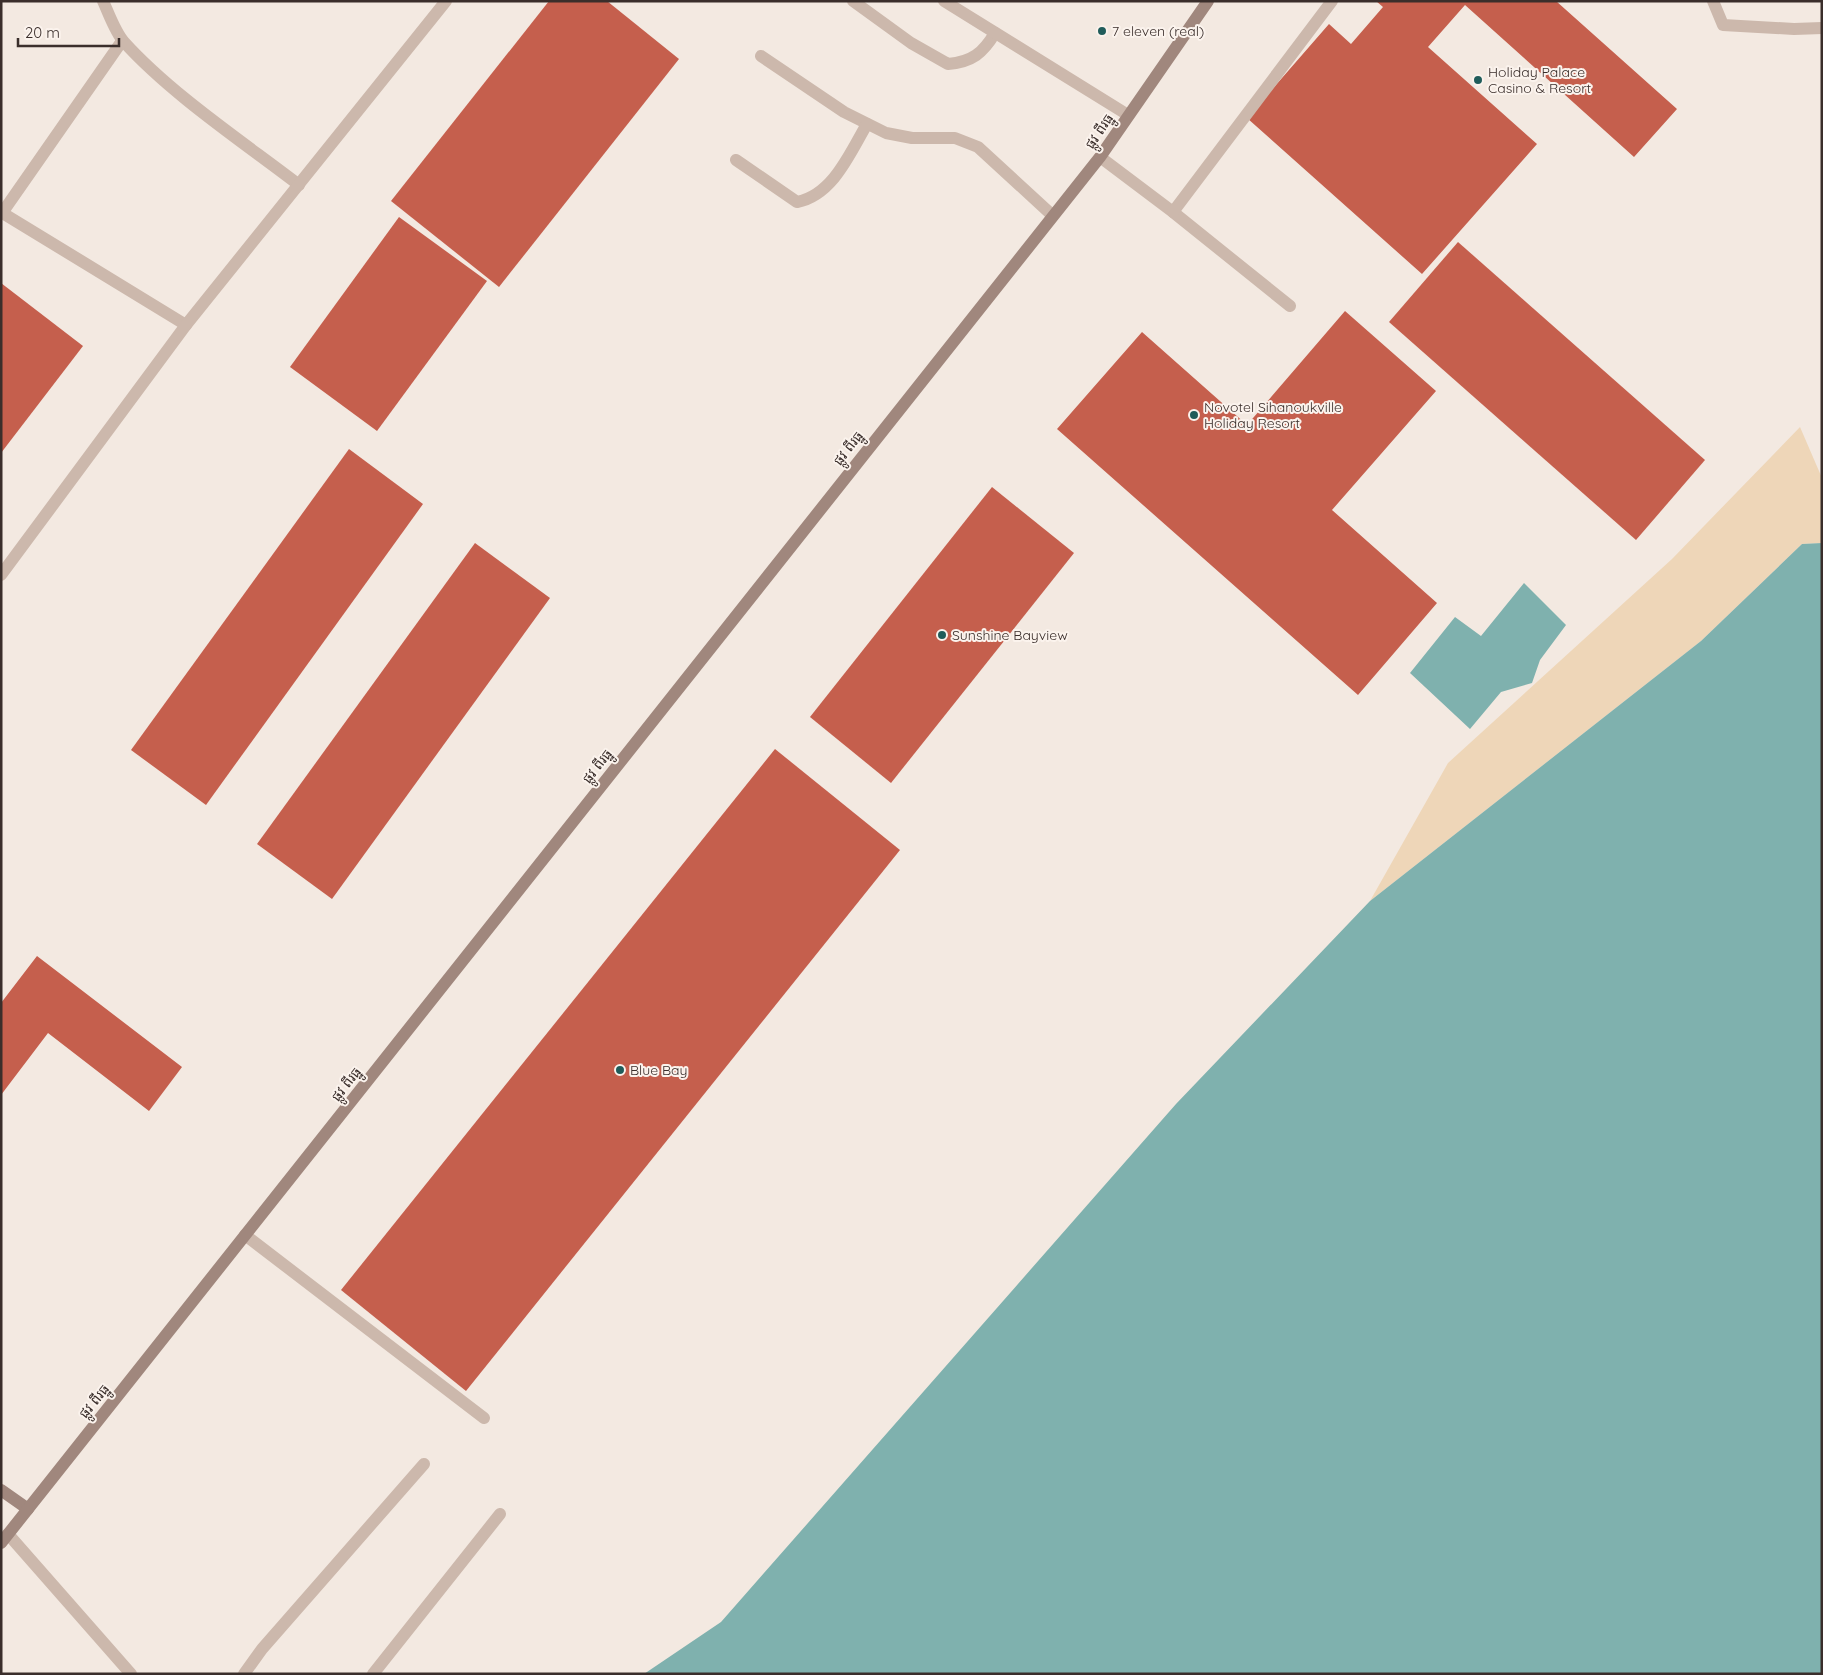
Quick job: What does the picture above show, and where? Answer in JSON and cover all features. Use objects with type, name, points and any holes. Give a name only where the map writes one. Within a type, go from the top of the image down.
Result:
[{"type":"main road","name":"ផ្លូវ ពីរធ្នូ","points":[[5,1538],[1052,215],[1100,157],[1208,1]]},
{"type":"main road","points":[[1,1490],[28,1508]]},
{"type":"street","points":[[103,1],[122,41],[186,98],[299,185]]},
{"type":"street","points":[[1,575],[186,325],[446,1]]},
{"type":"street","points":[[852,1],[911,43],[948,64],[974,58],[986,47],[995,32]]},
{"type":"street","points":[[944,1],[1128,115]]},
{"type":"street","points":[[1173,212],[1332,1]]},
{"type":"street","points":[[1713,1],[1723,25],[1794,29],[1822,28]]},
{"type":"street","points":[[122,41],[2,213],[186,325]]},
{"type":"street","points":[[760,56],[844,112],[886,133],[912,138],[954,138],[978,147],[1052,215]]},
{"type":"street","points":[[736,160],[797,202],[811,199],[834,179],[867,124]]},
{"type":"street","points":[[1100,157],[1173,212],[1290,306]]},
{"type":"street","points":[[246,1235],[484,1418]]},
{"type":"street","points":[[244,1674],[262,1649],[424,1464]]},
{"type":"street","points":[[373,1674],[500,1514]]},
{"type":"street","points":[[5,1538],[131,1674]]},
{"type":"sand","points":[[1800,427],[1822,478],[1822,543],[1802,544],[1701,641],[1370,901],[1448,763],[1672,559]]},
{"type":"water","points":[[1822,543],[1822,1674],[644,1674],[721,1622],[1176,1104],[1370,901],[1701,641],[1802,544]]},
{"type":"water","points":[[1524,583],[1566,625],[1540,660],[1532,683],[1501,692],[1470,729],[1410,673],[1455,617],[1481,636]]},
{"type":"building","points":[[549,1],[607,1],[679,59],[499,287],[391,201]]},
{"type":"building","points":[[1376,1],[1556,1],[1677,109],[1634,157],[1465,5],[1428,47],[1537,144],[1422,274],[1247,118],[1329,24],[1351,44],[1383,7]]},
{"type":"building","points":[[399,217],[487,281],[377,431],[290,367]]},
{"type":"building","points":[[1458,242],[1705,460],[1636,540],[1389,322]]},
{"type":"building","points":[[1,283],[83,346],[1,453]]},
{"type":"building","points":[[1345,311],[1436,391],[1332,510],[1437,603],[1358,695],[1057,429],[1142,332],[1247,425]]},
{"type":"building","points":[[349,449],[423,504],[206,805],[131,750]]},
{"type":"building","name":"Sunshine Bayview","points":[[992,487],[1074,553],[891,783],[810,717]]},
{"type":"building","points":[[475,543],[550,598],[332,899],[257,844]]},
{"type":"building","name":"Blue Bay","points":[[775,749],[900,850],[466,1391],[341,1290]]},
{"type":"building","points":[[37,956],[182,1067],[149,1111],[48,1033],[1,1095],[1,1003]]},
{"type":"place","name":"7 eleven (real)","points":[[1102,31]]},
{"type":"place","name":"Holiday Palace Casino & Resort","points":[[1478,80]]},
{"type":"place","name":"Novotel Sihanoukville Holiday Resort","points":[[1194,415]]},
{"type":"place","name":"Sunshine Bayview","points":[[942,635]]},
{"type":"place","name":"Blue Bay","points":[[620,1070]]}]
